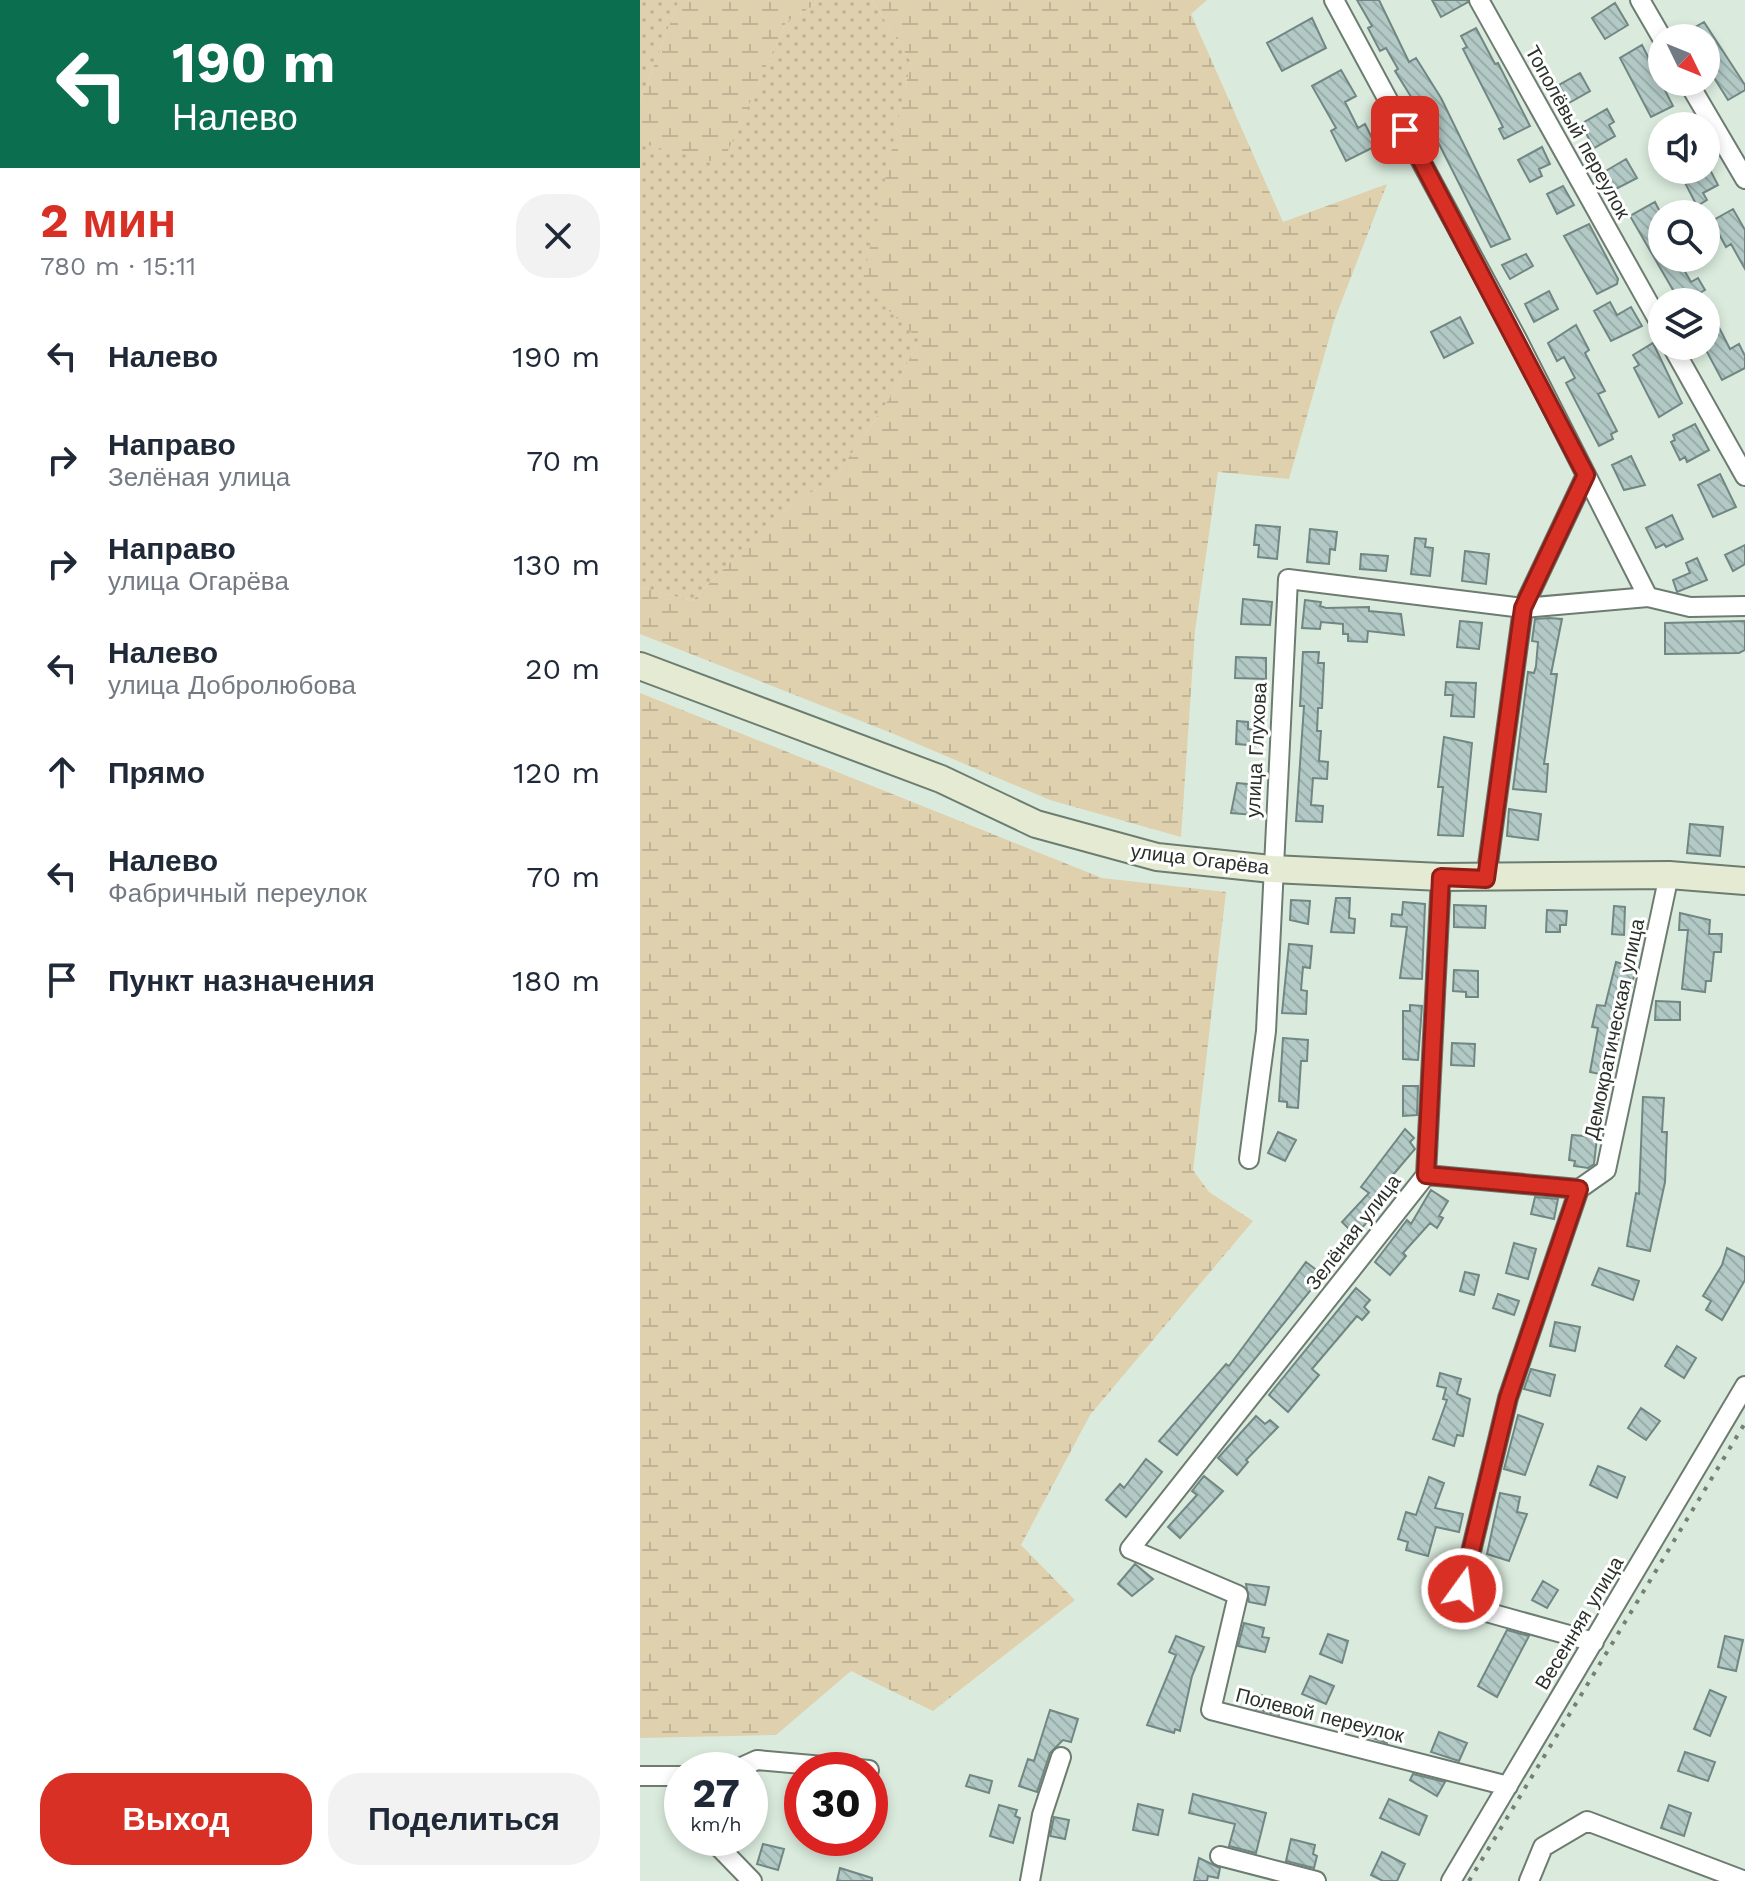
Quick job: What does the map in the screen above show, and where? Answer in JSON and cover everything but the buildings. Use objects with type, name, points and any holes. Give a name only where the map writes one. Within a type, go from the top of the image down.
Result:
[{"type":"main road","name":"улица Огарёва","points":[[640,666],[941,779],[1036,824],[1157,857],[1272,869],[1486,879],[1669,875],[1745,881]]},
{"type":"street","points":[[1334,0],[1517,339],[1648,597]]},
{"type":"street","name":"Тополёвый переулок","points":[[1479,0],[1648,302]]},
{"type":"street","points":[[1640,0],[1654,24]]},
{"type":"street","points":[[1696,96],[1745,179]]},
{"type":"street","points":[[1680,360],[1745,476]]},
{"type":"street","points":[[1486,879],[1523,608],[1586,475]]},
{"type":"street","name":"улица Глухова","points":[[1249,1159],[1266,1031],[1288,579],[1523,608]]},
{"type":"street","points":[[1523,608],[1648,597],[1690,607],[1745,606]]},
{"type":"street","name":"Демократическая улица","points":[[1594,1642],[1472,1608],[1462,1589],[1508,1398],[1579,1189],[1606,1170],[1669,875]]},
{"type":"street","name":"Зелёная улица","points":[[1130,1549],[1426,1175],[1441,877]]},
{"type":"street","points":[[1426,1175],[1579,1189]]},
{"type":"street","name":"Весенняя улица","points":[[1451,1881],[1745,1386]]},
{"type":"street","name":"Полевой переулок","points":[[1130,1549],[1238,1595],[1211,1710],[1508,1786]]},
{"type":"street","points":[[1030,1881],[1042,1815],[1061,1757]]},
{"type":"street","points":[[640,1776],[664,1776]]},
{"type":"street","points":[[1529,1881],[1543,1847],[1587,1821],[1745,1881]]},
{"type":"street","points":[[728,1856],[752,1881]]},
{"type":"street","points":[[1220,1856],[1316,1881]]},
{"type":"green space","points":[[640,0],[679,0],[640,102]]},
{"type":"green space","points":[[679,0],[823,0],[786,22],[722,164],[640,143],[640,102]]},
{"type":"green space","points":[[823,0],[872,0],[911,62],[887,172],[919,340],[891,396],[837,475],[776,516],[692,601],[640,587],[640,143],[722,163],[786,22]]},
{"type":"green space","points":[[872,0],[1207,0],[1191,14],[1283,222],[1387,184],[1334,321],[1289,479],[1218,472],[1195,631],[1181,837],[1050,800],[894,734],[640,634],[640,587],[692,601],[776,516],[837,475],[891,396],[919,340],[862,284],[911,62]]},
{"type":"green space","points":[[640,693],[1102,878],[1226,892],[1193,1170],[1209,1192],[1253,1221],[1090,1415],[1021,1545],[1075,1600],[933,1711],[851,1671],[776,1735],[640,1738]]},
{"type":"railway","points":[[1469,1881],[1745,1423]]},
{"type":"route","points":[[1405,130],[1586,475],[1523,608],[1486,879],[1441,877],[1426,1175],[1579,1189],[1508,1398],[1462,1589]]}]
